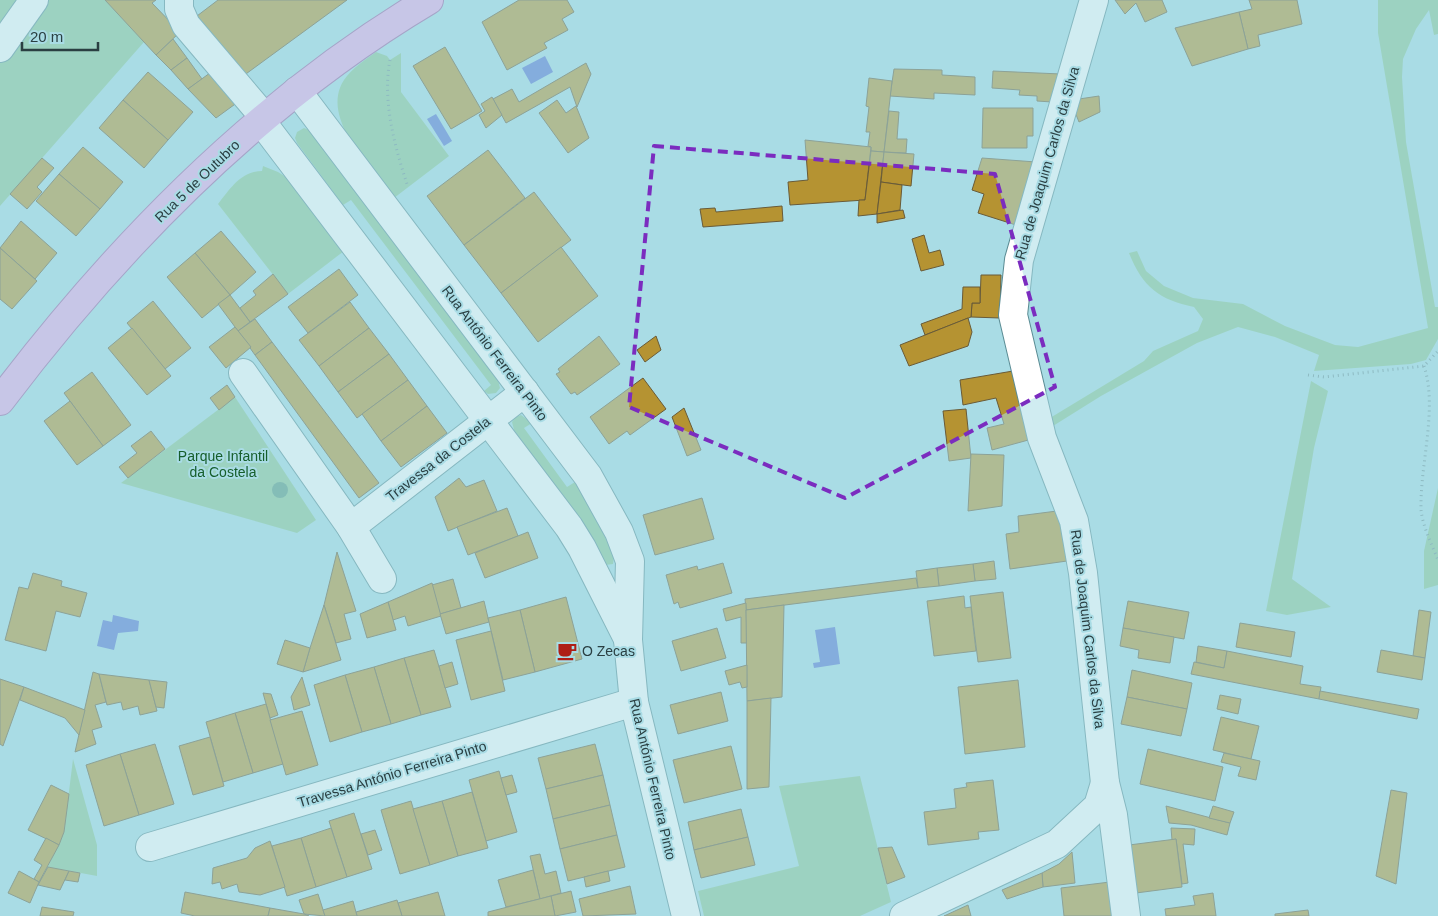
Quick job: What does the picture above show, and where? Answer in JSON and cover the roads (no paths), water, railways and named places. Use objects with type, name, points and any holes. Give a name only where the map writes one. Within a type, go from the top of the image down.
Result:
[{"type":"main road","name":"Rua 5 de Outubro","points":[[0,401],[66,318],[122,256],[191,186],[297,91],[378,31],[429,0]]},
{"type":"street","points":[[0,48],[34,0]]},
{"type":"street","name":"Rua António Ferreira Pinto","points":[[178,0],[179,9],[186,25],[263,120],[582,548],[628,640]]},
{"type":"street","name":"Rua de Joaquim Carlos da Silva","points":[[1094,0],[1019,260],[1013,315],[1042,438],[1074,522],[1083,573],[1105,783],[1113,815],[1126,916]]},
{"type":"street","name":"Rua António Ferreira Pinto","points":[[297,91],[588,476],[619,532],[630,561],[628,640],[634,702],[686,916]]},
{"type":"street","points":[[243,373],[351,527],[382,579]]},
{"type":"street","name":"Travessa da Costela","points":[[351,527],[525,392]]},
{"type":"street","name":"Travessa António Ferreira Pinto","points":[[150,847],[634,702]]},
{"type":"street","points":[[904,916],[1057,844],[1098,806],[1105,783]]},
{"type":"water","points":[[545,56],[553,72],[531,84],[522,68]]},
{"type":"water","points":[[436,114],[452,141],[444,146],[427,119]]},
{"type":"water","points":[[113,615],[139,621],[138,631],[118,633],[114,650],[97,646],[103,620],[112,622]]},
{"type":"water","points":[[835,627],[840,664],[814,668],[813,663],[820,662],[815,630]]},
{"type":"place","name":"O Zecas","points":[[567,651]]},
{"type":"park label","name":"Parque Infantil da Costela","points":[[223,464]]}]
